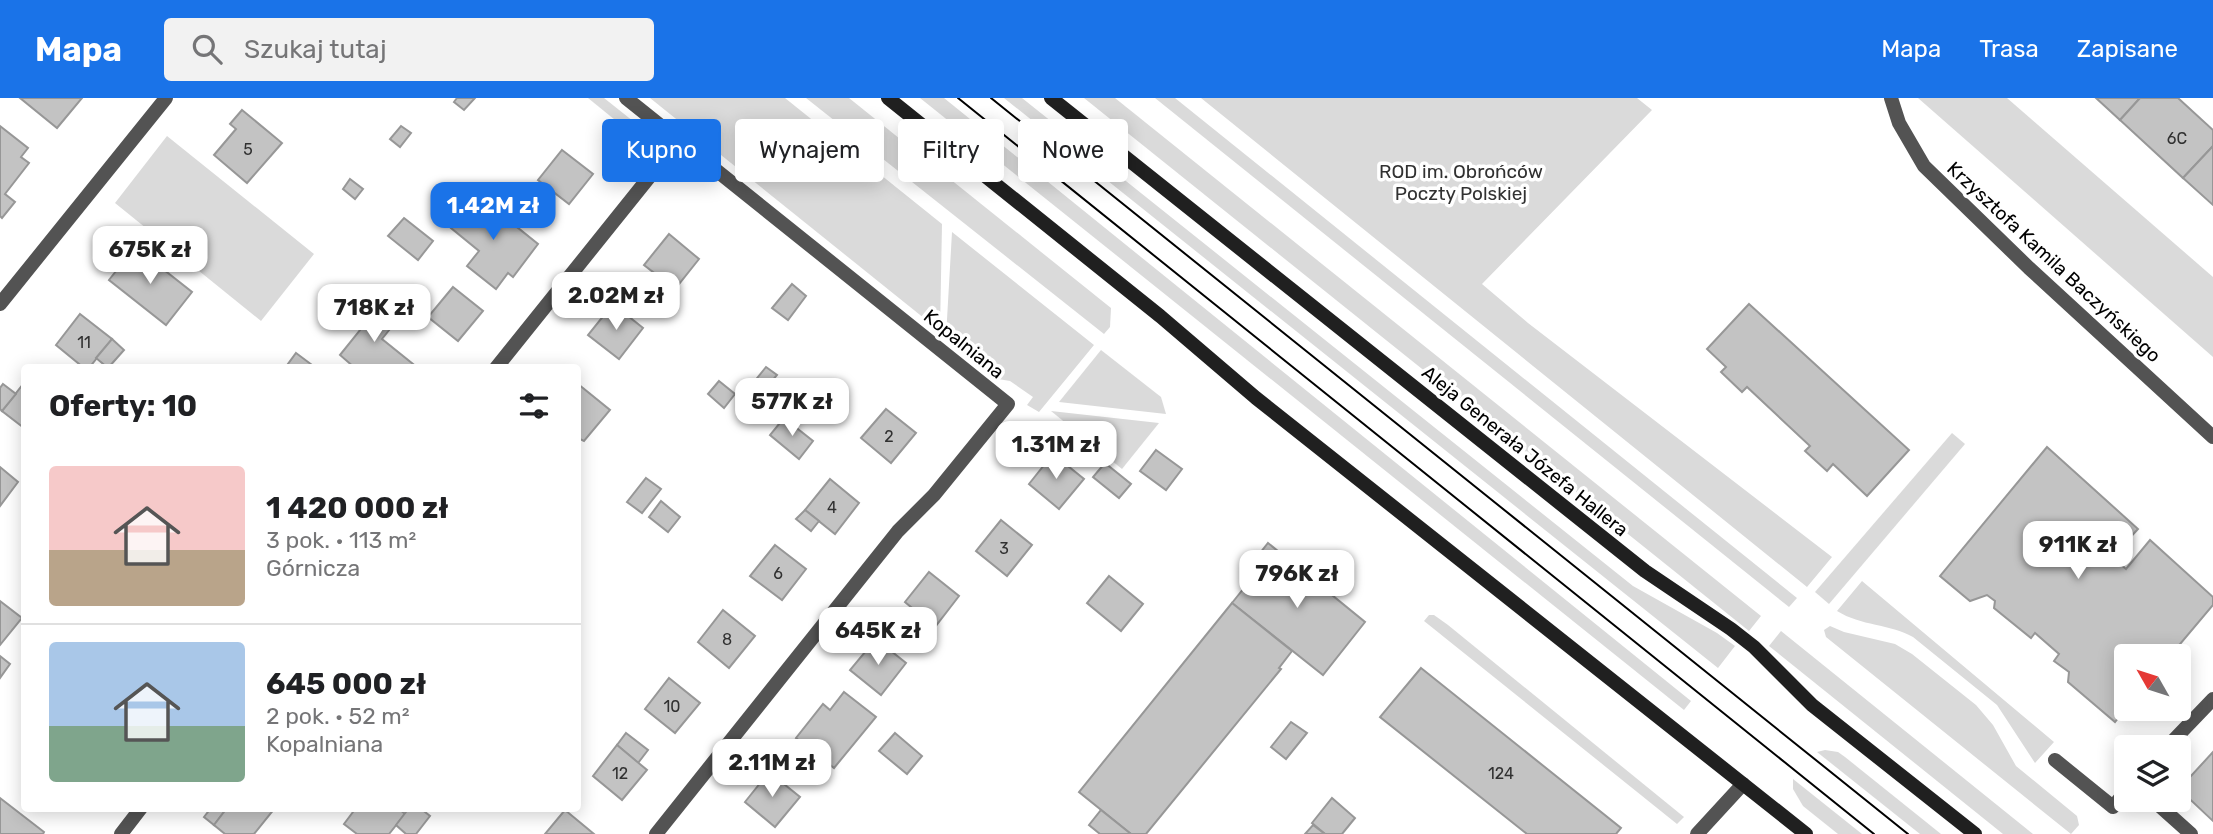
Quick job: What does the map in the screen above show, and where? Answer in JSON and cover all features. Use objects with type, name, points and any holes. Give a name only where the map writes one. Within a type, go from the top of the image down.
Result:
[{"type":"main road","points":[[888,98],[1160,316],[1256,397],[1806,834]]},
{"type":"main road","name":"Aleja Generała Józefa Hallera","points":[[1051,98],[1645,571],[1731,629],[1812,705],[1975,834]]},
{"type":"street","points":[[0,304],[166,98]]},
{"type":"street","name":"Kopalniana","points":[[626,98],[652,119]]},
{"type":"street","name":"Krzysztofa Kamila Baczyńskiego","points":[[1891,98],[1899,123],[1924,166],[2029,268],[2213,436]]},
{"type":"street","name":"Kopalniana","points":[[656,834],[898,531],[934,495],[1008,404],[721,174]]},
{"type":"street","points":[[499,364],[645,182]]},
{"type":"street","points":[[2179,735],[2213,699]]},
{"type":"street","points":[[2055,760],[2114,806]]},
{"type":"street","points":[[1697,834],[1743,785]]},
{"type":"street","points":[[121,834],[138,812]]},
{"type":"street","points":[[2166,812],[2191,834]]},
{"type":"green space","points":[[588,98],[604,98],[630,119],[614,119]]},
{"type":"green space","points":[[650,98],[785,98],[811,119],[735,119],[735,166],[721,155],[721,119],[676,119]]},
{"type":"green space","points":[[806,98],[849,98],[875,119],[833,119]]},
{"type":"green space","points":[[920,98],[944,98],[970,119],[946,119]]},
{"type":"green space","points":[[1004,98],[1022,98],[1048,119],[1030,119]]},
{"type":"green space","points":[[1084,98],[1115,98],[1761,616],[1749,631],[1128,133],[1128,119],[1110,119]]},
{"type":"green space","points":[[1155,98],[1175,98],[1797,598],[1789,607]]},
{"type":"green space","name":"ROD im. Obrońców Poczty Polskiej","points":[[1201,98],[1637,98],[1652,110],[1482,284],[1528,323],[1832,557],[1807,587]]},
{"type":"green space","points":[[1918,98],[2007,98],[2213,277],[2213,357]]},
{"type":"green space","points":[[884,126],[898,137],[898,171],[884,160]]},
{"type":"green space","points":[[167,136],[314,254],[261,321],[115,203]]},
{"type":"green space","points":[[1004,146],[1018,158],[1018,177],[1004,165]]},
{"type":"green space","points":[[884,177],[942,224],[940,331],[755,182],[884,182]]},
{"type":"green space","points":[[912,182],[954,182],[1111,308],[1110,327],[1104,334]]},
{"type":"green space","points":[[1025,182],[1048,182],[1691,701],[1684,710]]},
{"type":"green space","points":[[1109,182],[1127,182],[1633,586],[1735,646],[1718,668]]},
{"type":"green space","points":[[952,232],[1094,345],[1039,412],[1027,405],[1033,397],[1010,381],[998,379],[946,337]]},
{"type":"green space","points":[[1101,350],[1161,397],[1166,414],[1059,402]]},
{"type":"green space","points":[[1051,411],[1159,423],[1122,469]]},
{"type":"green space","points":[[1952,433],[1965,444],[1829,604],[1815,592]]},
{"type":"green space","points":[[1862,581],[2054,742],[2035,763],[1997,705],[1913,637],[1856,620],[1837,611]]},
{"type":"green space","points":[[1429,615],[1434,615],[1448,625],[1684,817],[1677,824],[1424,621]]},
{"type":"green space","points":[[1830,626],[1895,644],[1912,654],[1976,705],[1993,725],[2016,766],[2077,816],[2079,825],[2071,834],[1826,637],[1824,630]]},
{"type":"green space","points":[[1781,631],[2033,834],[2003,834],[1769,646]]},
{"type":"green space","points":[[1817,752],[1838,752],[1845,757],[1941,834],[1920,834]]},
{"type":"green space","points":[[1793,779],[1862,834],[1838,834],[1803,806],[1793,789]]},
{"type":"building","points":[[20,98],[82,98],[57,128]]},
{"type":"building","points":[[457,98],[475,98],[464,110],[454,102]]},
{"type":"building","points":[[2096,98],[2140,98],[2120,120]]},
{"type":"building","points":[[2140,98],[2178,98],[2213,130],[2213,146],[2183,178],[2120,120]]},
{"type":"building","points":[[242,110],[282,143],[247,183],[214,155],[236,129],[230,124]]},
{"type":"building","points":[[0,126],[28,148],[21,157],[29,163],[5,194],[15,202],[2,218],[0,216]]},
{"type":"building","points":[[401,126],[411,133],[400,147],[390,139]]},
{"type":"building","points":[[2213,146],[2213,205],[2183,178]]},
{"type":"building","points":[[562,150],[593,174],[569,204],[538,180]]},
{"type":"building","points":[[350,179],[363,189],[355,199],[343,189]]},
{"type":"building","points":[[477,195],[538,244],[513,277],[508,273],[496,289],[467,266],[479,251],[451,228]]},
{"type":"building","points":[[404,218],[433,241],[418,260],[388,236]]},
{"type":"building","points":[[669,234],[699,259],[675,289],[644,265]]},
{"type":"building","points":[[135,247],[192,292],[166,325],[109,280]]},
{"type":"building","points":[[792,284],[806,296],[788,320],[772,308]]},
{"type":"building","points":[[453,287],[483,311],[458,341],[428,317]]},
{"type":"building","points":[[370,304],[394,324],[382,339],[413,364],[350,364],[340,355],[361,329],[355,324]]},
{"type":"building","points":[[613,304],[643,328],[619,359],[588,335]]},
{"type":"building","points":[[1749,304],[1909,450],[1867,496],[1833,464],[1827,471],[1805,451],[1810,446],[1747,387],[1742,392],[1721,372],[1726,367],[1707,349]]},
{"type":"building","points":[[80,314],[112,339],[92,364],[79,364],[56,345]]},
{"type":"building","points":[[112,339],[124,350],[112,364],[103,364],[96,358]]},
{"type":"building","points":[[296,353],[311,364],[288,364]]},
{"type":"building","points":[[766,367],[777,375],[764,391],[754,382]]},
{"type":"building","points":[[719,381],[735,394],[724,408],[708,394]]},
{"type":"building","points":[[3,384],[16,394],[2,411],[0,388]]},
{"type":"building","points":[[581,386],[610,410],[584,441],[581,440]]},
{"type":"building","points":[[21,387],[21,426],[2,411]]},
{"type":"building","points":[[886,409],[916,433],[891,463],[861,438]]},
{"type":"building","points":[[784,418],[813,441],[799,459],[770,435]]},
{"type":"building","points":[[2047,447],[2138,529],[2112,557],[2126,569],[2150,540],[2213,597],[2213,605],[2180,644],[2114,644],[2115,722],[2068,682],[2069,672],[2054,661],[2059,654],[2035,633],[2031,638],[1994,608],[1995,601],[1987,595],[1970,601],[1940,576]]},
{"type":"building","points":[[1156,450],[1182,469],[1166,490],[1140,471]]},
{"type":"building","points":[[1053,454],[1084,479],[1059,509],[1029,484]]},
{"type":"building","points":[[1105,463],[1131,484],[1119,498],[1093,477]]},
{"type":"building","points":[[0,467],[18,482],[0,506]]},
{"type":"building","points":[[646,478],[661,489],[642,513],[627,502]]},
{"type":"building","points":[[830,479],[859,503],[835,534],[805,510]]},
{"type":"building","points":[[661,501],[680,517],[668,532],[649,517]]},
{"type":"building","points":[[805,510],[819,521],[811,531],[796,519]]},
{"type":"building","points":[[1001,520],[1032,545],[1007,576],[976,551]]},
{"type":"building","points":[[1268,543],[1365,622],[1323,675],[1232,603],[1256,573],[1249,567]]},
{"type":"building","points":[[775,545],[806,569],[782,600],[750,576]]},
{"type":"building","points":[[929,572],[959,596],[935,627],[905,602]]},
{"type":"building","points":[[1109,576],[1143,604],[1121,631],[1087,603]]},
{"type":"building","points":[[0,601],[21,619],[0,645]]},
{"type":"building","points":[[1232,603],[1292,651],[1279,668],[1281,669],[1146,834],[1131,834],[1079,792]]},
{"type":"building","points":[[723,610],[755,636],[729,668],[698,642]]},
{"type":"building","points":[[876,639],[906,663],[881,695],[850,670]]},
{"type":"building","points":[[0,656],[10,664],[0,678]]},
{"type":"building","points":[[1421,668],[1621,828],[1616,834],[1527,834],[1380,717]]},
{"type":"building","points":[[669,678],[700,703],[675,733],[645,709]]},
{"type":"building","points":[[844,692],[876,717],[834,768],[796,738],[823,704],[830,710]]},
{"type":"building","points":[[1291,722],[1307,733],[1286,759],[1271,747]]},
{"type":"building","points":[[626,733],[648,750],[638,763],[617,745]]},
{"type":"building","points":[[895,733],[922,756],[907,774],[879,751]]},
{"type":"building","points":[[617,745],[647,770],[622,800],[593,776]]},
{"type":"building","points":[[2213,752],[2213,821],[2191,800],[2191,776]]},
{"type":"building","points":[[769,772],[800,797],[775,827],[745,802]]},
{"type":"building","points":[[0,798],[44,832],[43,834],[0,834]]},
{"type":"building","points":[[1332,798],[1355,818],[1342,834],[1325,834],[1312,823]]},
{"type":"building","points":[[1101,810],[1131,834],[1100,834],[1089,825]]},
{"type":"building","points":[[208,812],[224,812],[214,825],[204,817]]},
{"type":"building","points":[[224,812],[272,812],[254,834],[225,834],[214,825]]},
{"type":"building","points":[[353,812],[405,814],[389,834],[357,834],[344,824]]},
{"type":"building","points":[[406,812],[425,812],[430,816],[416,834],[406,834],[396,825]]},
{"type":"building","points":[[563,812],[567,812],[594,834],[545,834]]},
{"type":"building","points":[[1313,825],[1325,834],[1305,834]]},
{"type":"tram line","points":[[958,98],[1874,834]]},
{"type":"tram line","points":[[991,98],[1908,834]]}]
